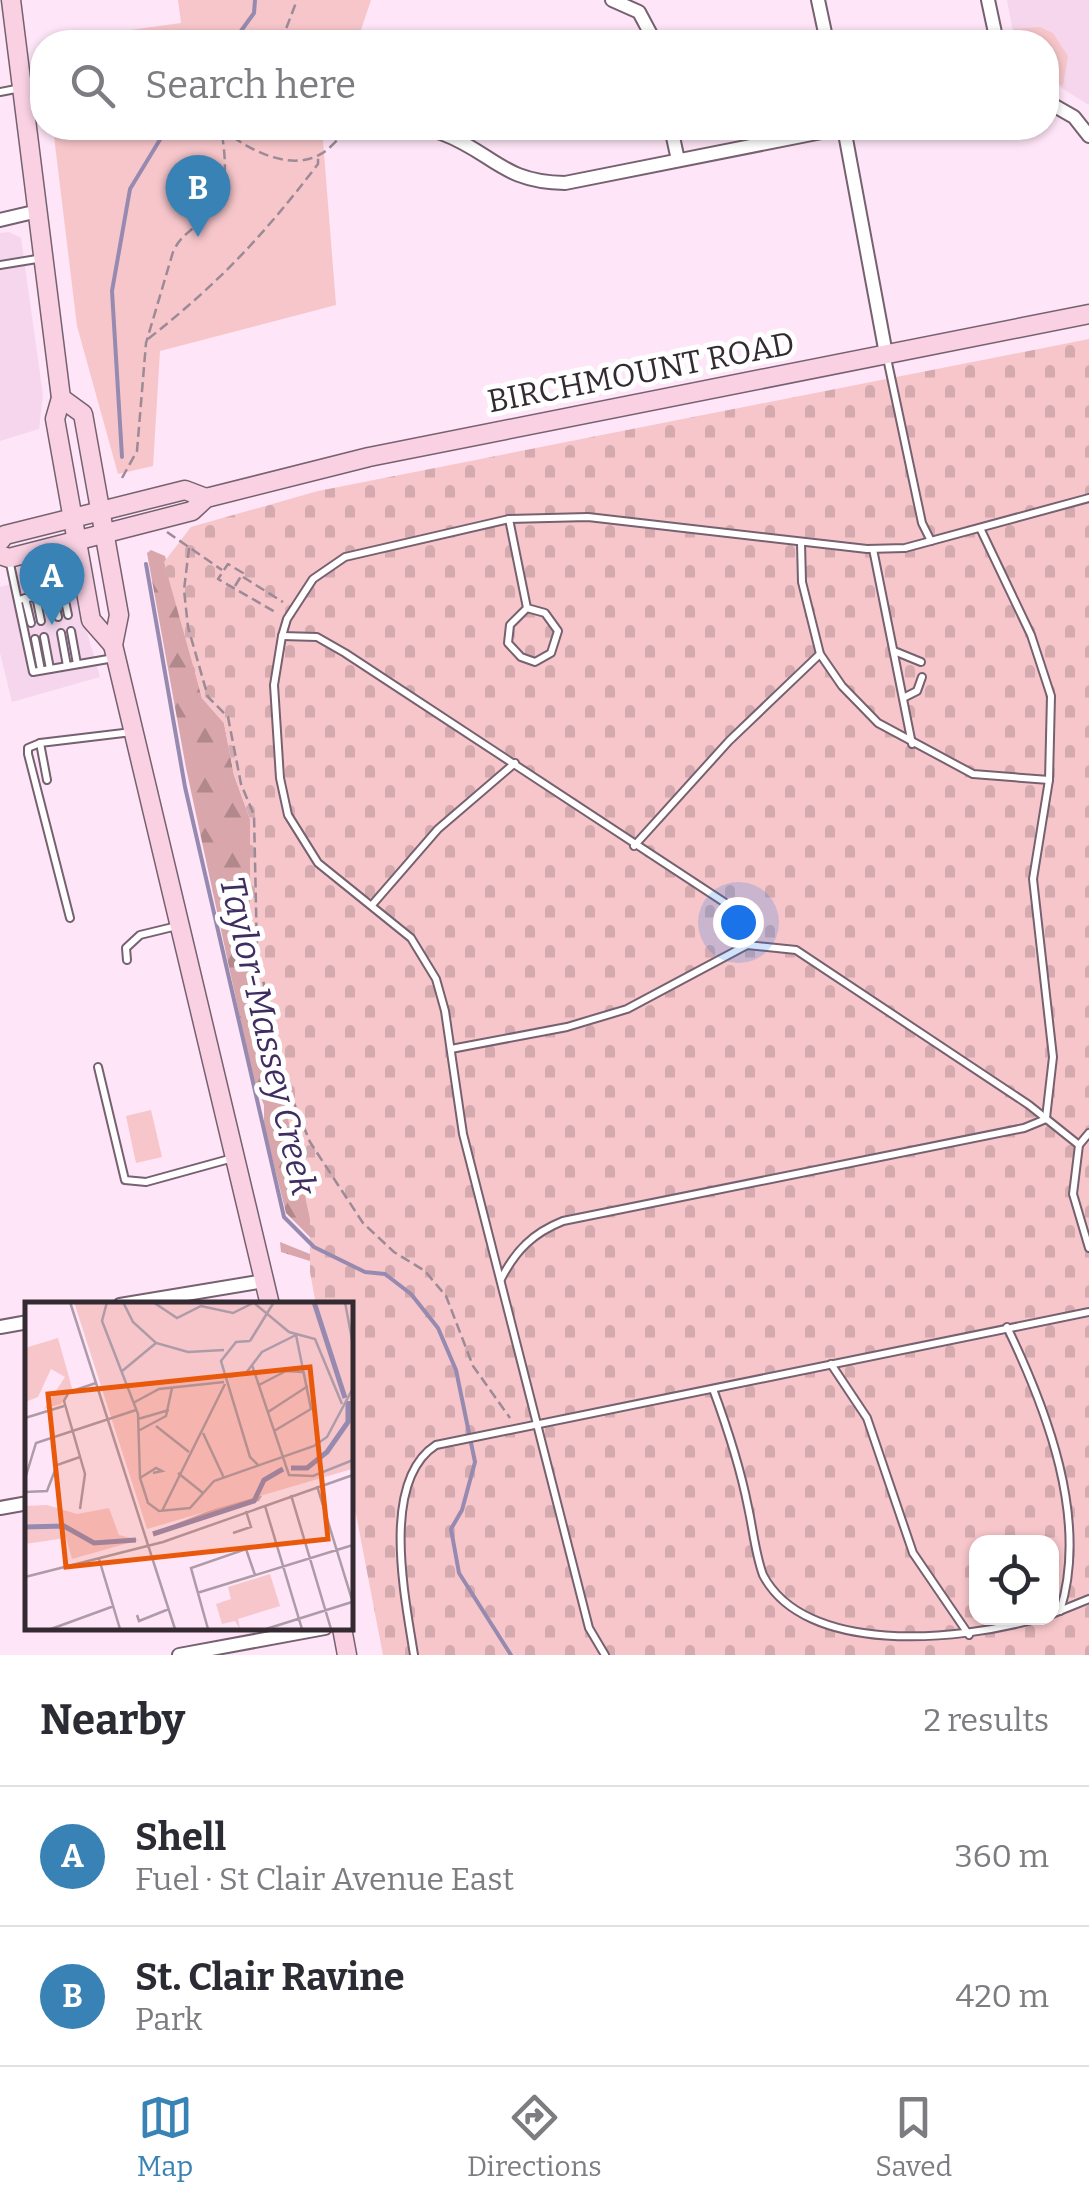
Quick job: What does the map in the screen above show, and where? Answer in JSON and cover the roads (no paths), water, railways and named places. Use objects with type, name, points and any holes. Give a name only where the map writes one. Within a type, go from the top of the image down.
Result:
[{"type":"main road","points":[[12,0],[61,398],[55,419],[91,620],[114,652]]},
{"type":"main road","name":"BIRCHMOUNT ROAD","points":[[206,498],[185,490],[75,516],[5,535],[3,551],[78,540],[192,511],[206,498],[368,457],[1089,314]]},
{"type":"main road","points":[[61,398],[83,414],[119,615],[114,652],[269,1302]]},
{"type":"main road","points":[[342,1630],[347,1655]]},
{"type":"street","points":[[612,0],[638,12],[648,30]]},
{"type":"street","points":[[818,0],[824,30]]},
{"type":"street","points":[[988,0],[994,30]]},
{"type":"street","points":[[1059,108],[1074,117],[1089,136]]},
{"type":"street","points":[[452,140],[506,173],[534,183],[565,183],[781,140]]},
{"type":"street","points":[[674,140],[678,160]]},
{"type":"street","points":[[845,140],[886,354]]},
{"type":"street","points":[[0,220],[38,210]]},
{"type":"street","points":[[138,1302],[264,1281]]},
{"type":"street","points":[[0,1328],[25,1323]]},
{"type":"street","points":[[0,1508],[25,1504]]},
{"type":"street","points":[[178,1655],[313,1630]]},
{"type":"lane","points":[[0,92],[22,88]]},
{"type":"lane","points":[[0,265],[44,258]]},
{"type":"lane","points":[[886,354],[922,523],[931,541]]},
{"type":"lane","points":[[606,1655],[590,1628],[500,1280],[463,1134],[452,1048],[431,968],[411,938],[318,864],[288,815],[280,778],[274,685],[287,619],[314,579],[345,557],[509,519],[588,517],[873,549],[931,541],[1089,498]]},
{"type":"lane","points":[[509,519],[527,608]]},
{"type":"lane","points":[[980,528],[1032,634],[1052,696],[1049,780],[1033,879],[1053,1057],[1046,1119]]},
{"type":"lane","points":[[801,543],[802,582],[820,654],[842,686],[878,723],[912,745],[973,774],[1049,780]]},
{"type":"lane","points":[[873,549],[912,745]]},
{"type":"lane","points":[[3,551],[31,623]]},
{"type":"lane","points":[[21,599],[86,586]]},
{"type":"lane","points":[[63,590],[68,615]]},
{"type":"lane","points":[[53,592],[58,618]]},
{"type":"lane","points":[[36,596],[41,621]]},
{"type":"lane","points":[[21,599],[33,672],[114,652]]},
{"type":"lane","points":[[527,608],[545,613],[558,630],[551,653],[535,662],[520,658],[508,644],[510,624],[527,608]]},
{"type":"lane","points":[[71,631],[77,664]]},
{"type":"lane","points":[[61,633],[67,666]]},
{"type":"lane","points":[[44,636],[46,669]]},
{"type":"lane","points":[[282,636],[317,637],[733,908],[740,917],[747,945]]},
{"type":"lane","points":[[34,638],[46,669]]},
{"type":"lane","points":[[894,651],[921,662]]},
{"type":"lane","points":[[634,846],[729,740],[820,654]]},
{"type":"lane","points":[[903,698],[916,691],[922,677]]},
{"type":"lane","points":[[70,918],[28,748],[40,743],[133,732]]},
{"type":"lane","points":[[40,743],[47,780]]},
{"type":"lane","points":[[372,905],[438,829],[514,763]]},
{"type":"lane","points":[[127,960],[126,948],[132,939],[178,926]]},
{"type":"lane","points":[[452,1048],[567,1028],[627,1009],[747,945],[796,950],[1079,1145]]},
{"type":"lane","points":[[98,1067],[124,1180],[146,1182],[234,1158]]},
{"type":"lane","points":[[500,1280],[522,1246],[542,1230],[563,1221],[795,1177],[1024,1128],[1046,1119]]},
{"type":"lane","points":[[1089,1133],[1079,1145],[1073,1194],[1089,1248]]},
{"type":"lane","points":[[414,1655],[403,1554],[403,1496],[415,1464],[426,1452],[452,1440],[1089,1312]]},
{"type":"lane","points":[[1007,1327],[1058,1436],[1076,1501],[1079,1559],[1059,1606]]},
{"type":"lane","points":[[831,1364],[867,1418],[913,1553],[969,1636]]},
{"type":"lane","points":[[713,1389],[734,1454],[764,1576],[781,1605],[806,1627]]},
{"type":"lane","points":[[1059,1612],[1089,1599]]},
{"type":"lane","points":[[883,1646],[969,1636],[1012,1625]]},
{"type":"waterway","points":[[242,30],[254,13],[255,0]]},
{"type":"waterway","points":[[122,457],[112,291],[130,189],[160,140]]},
{"type":"waterway","name":"Taylor-Massey Creek","points":[[146,564],[185,787],[284,1217],[314,1247],[365,1272],[385,1274],[411,1294],[438,1328],[456,1370],[475,1462],[462,1510],[451,1529],[459,1573],[511,1655]]},
{"type":"place","name":"St. Clair Ravine","points":[[198,237]]},
{"type":"place","name":"Shell","points":[[52,625]]}]
